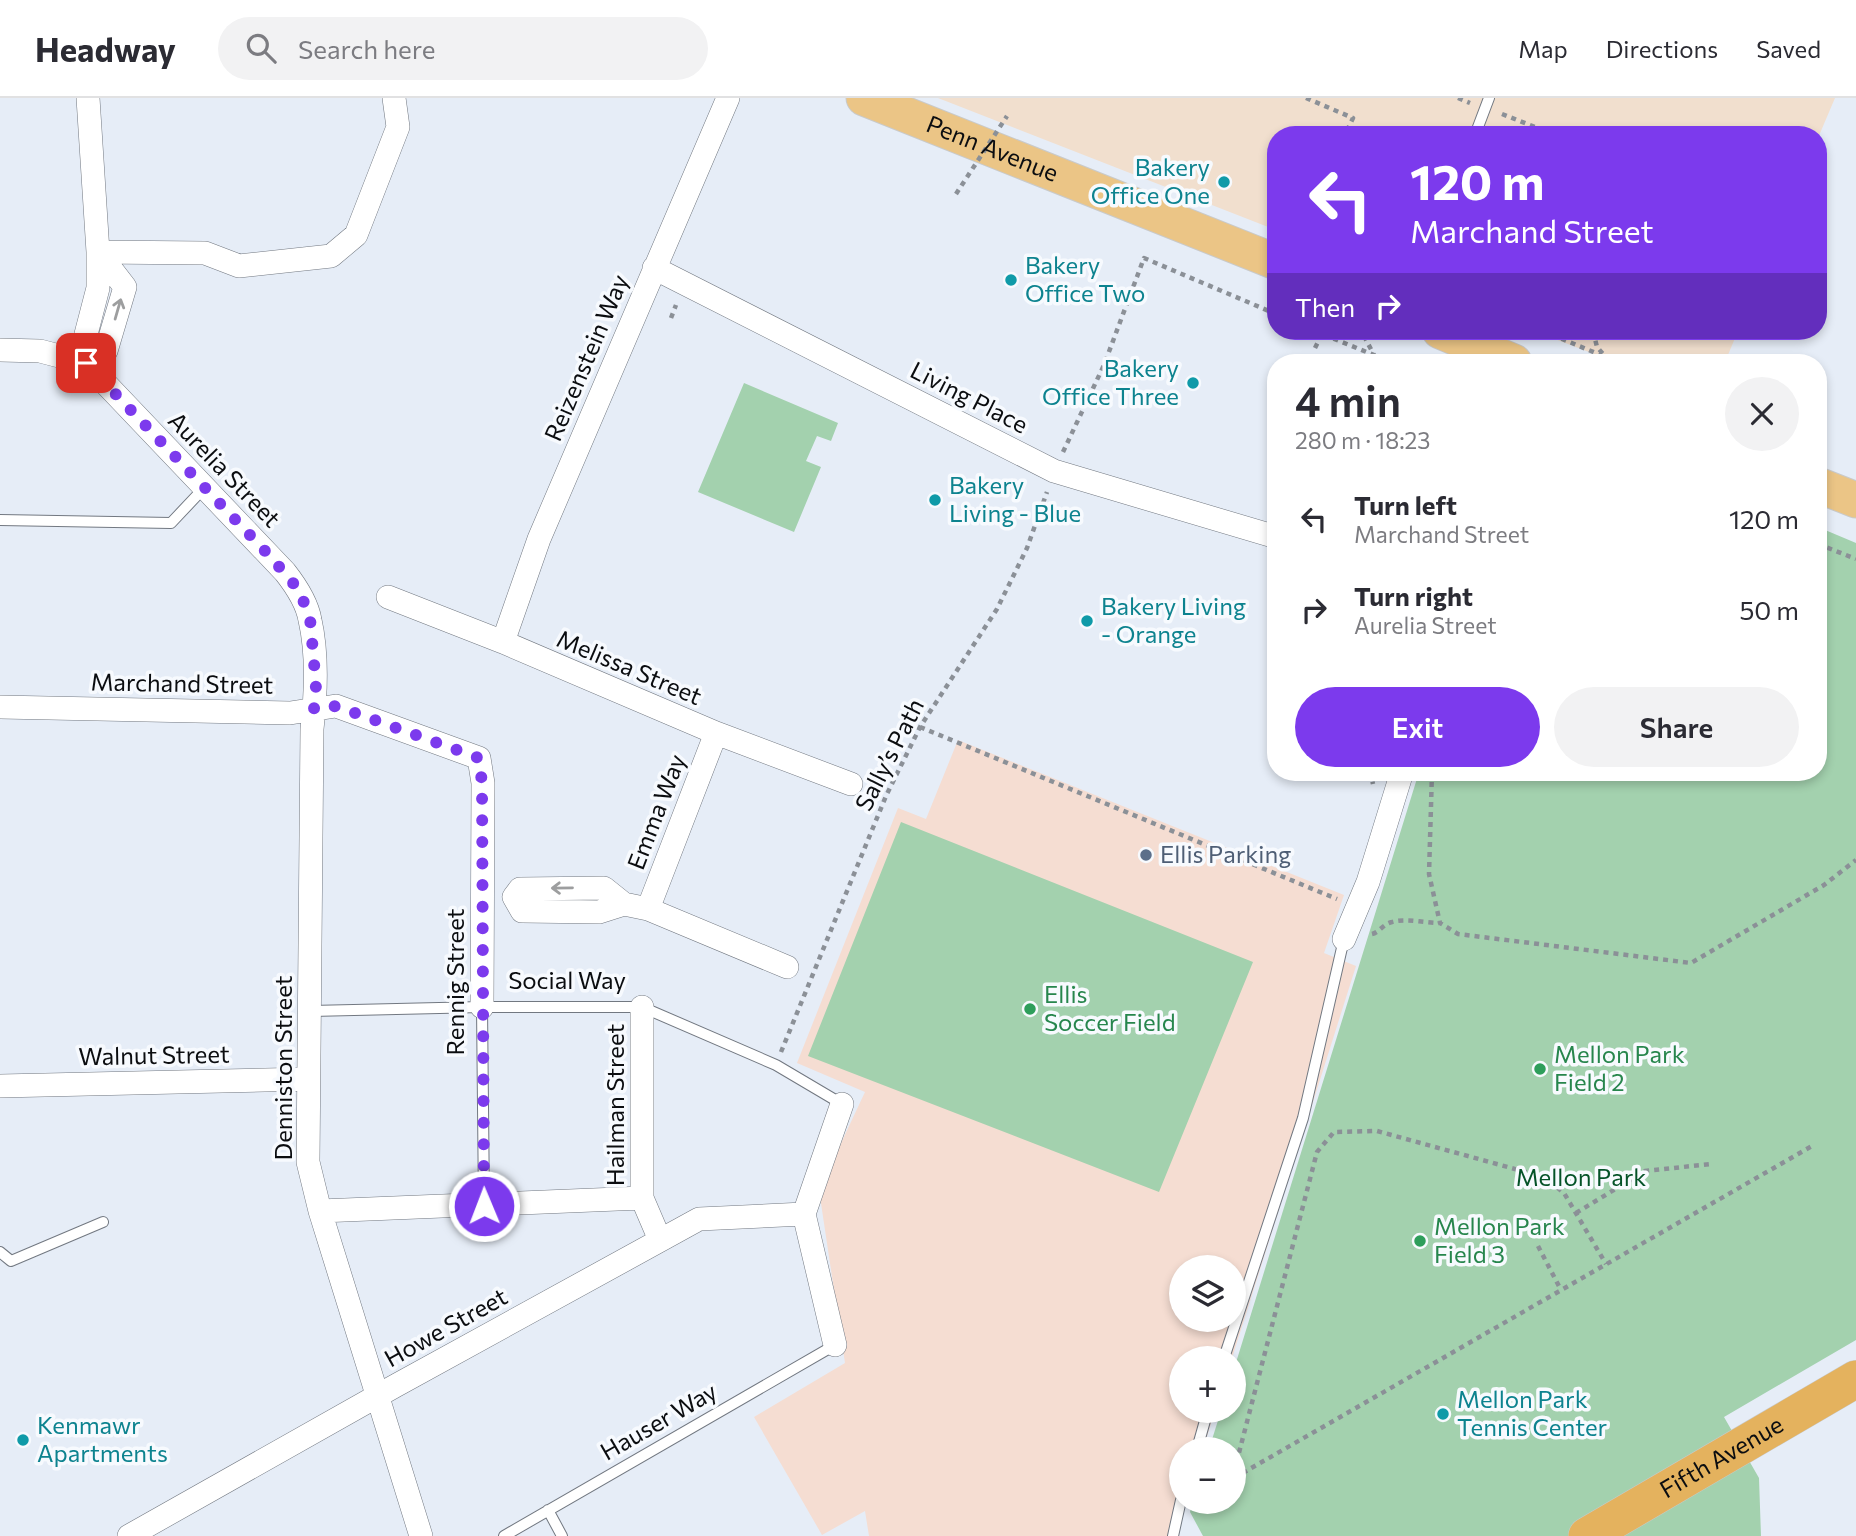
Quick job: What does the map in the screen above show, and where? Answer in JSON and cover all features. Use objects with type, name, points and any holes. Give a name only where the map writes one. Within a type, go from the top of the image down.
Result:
[{"type":"highway","name":"Fifth Avenue","points":[[1587,1536],[1856,1379]]},
{"type":"main road","name":"Penn Avenue","points":[[864,98],[1267,258]]},
{"type":"main road","points":[[1461,340],[1495,354]]},
{"type":"main road","points":[[1827,489],[1856,500]]},
{"type":"street","points":[[0,350],[40,351],[86,363],[85,338],[98,288],[88,98]]},
{"type":"street","points":[[97,252],[205,253],[239,266],[331,256],[356,235],[398,127],[394,98]]},
{"type":"street","name":"Reizenstein Way","points":[[503,642],[539,539],[728,98]]},
{"type":"street","name":"Living Place","points":[[654,268],[1054,471],[1267,534]]},
{"type":"street","name":"Aurelia Street","points":[[86,363],[299,590],[310,618],[316,685],[314,709]]},
{"type":"street","name":"Melissa Street","points":[[387,597],[503,642],[716,733],[851,784]]},
{"type":"street","name":"Marchand Street","points":[[0,707],[290,713],[336,706],[479,758]]},
{"type":"street","name":"Denniston Street","points":[[314,709],[308,1162],[320,1211],[421,1536]]},
{"type":"street","name":"Emma Way","points":[[648,909],[716,733]]},
{"type":"street","name":"Rennig Street","points":[[479,758],[482,783],[482,1007]]},
{"type":"street","points":[[1345,939],[1368,882],[1399,781]]},
{"type":"street","points":[[624,904],[648,909],[787,967]]},
{"type":"street","name":"Hailman Street","points":[[642,1007],[642,1198],[660,1240]]},
{"type":"street","name":"Walnut Street","points":[[0,1086],[308,1079]]},
{"type":"street","points":[[835,1345],[804,1214],[842,1104]]},
{"type":"street","points":[[320,1211],[642,1198]]},
{"type":"street","name":"Howe Street","points":[[131,1535],[699,1219],[804,1214]]},
{"type":"lane","points":[[1479,126],[1488,103]]},
{"type":"lane","points":[[0,520],[171,523],[204,488]]},
{"type":"lane","points":[[1228,1346],[1303,1118],[1345,939]]},
{"type":"lane","name":"Rennig Street","points":[[482,1007],[484,1206]]},
{"type":"lane","name":"Social Way","points":[[311,1011],[642,1007],[776,1065],[842,1104]]},
{"type":"lane","points":[[0,1252],[11,1261],[103,1222]]},
{"type":"lane","name":"Hauser Way","points":[[504,1536],[835,1345]]},
{"type":"lane","points":[[548,1510],[562,1536]]},
{"type":"lane","points":[[1173,1536],[1178,1514]]},
{"type":"path","points":[[1306,98],[1353,118],[1349,126]]},
{"type":"path","points":[[1458,98],[1488,103],[1536,126]]},
{"type":"path","points":[[956,194],[1007,116]]},
{"type":"path","name":"Sally’s Path","points":[[776,1065],[881,807],[920,727],[997,609],[1027,548],[1054,471],[1104,365],[1144,258],[1267,310]]},
{"type":"path","points":[[1315,348],[1319,340]]},
{"type":"path","points":[[1336,340],[1370,354]]},
{"type":"path","points":[[1565,340],[1598,354]]},
{"type":"path","points":[[1827,548],[1856,559]]},
{"type":"path","points":[[920,727],[1357,907]]},
{"type":"path","points":[[1432,781],[1429,874],[1440,923]]},
{"type":"path","points":[[1345,939],[1378,932],[1387,923],[1396,921],[1440,923],[1458,934],[1691,963],[1824,885],[1856,860]]},
{"type":"path","points":[[1243,1437],[1317,1152],[1334,1132],[1377,1131],[1544,1177],[1564,1193],[1606,1264]]},
{"type":"path","points":[[1246,1471],[1812,1146]]},
{"type":"path","points":[[1576,1213],[1645,1171],[1711,1164]]},
{"type":"path","points":[[1538,1246],[1561,1290]]},
{"type":"shaded area","points":[[938,98],[1835,98],[1823,126],[1267,126],[1267,226]]},
{"type":"shaded area","points":[[1558,340],[1734,340],[1728,354],[1594,354]]},
{"type":"shaded area","points":[[958,740],[1344,895],[1324,953],[1356,966],[1246,1314],[1246,1255],[1169,1255],[1169,1332],[1240,1332],[1236,1346],[1169,1346],[1169,1423],[1211,1423],[1207,1437],[1169,1437],[1169,1514],[1179,1514],[1175,1536],[869,1536],[865,1511],[822,1535],[754,1417],[845,1363],[819,1190],[865,1092],[797,1063],[898,808],[926,819]]},
{"type":"green space","points":[[744,383],[838,423],[831,441],[817,436],[806,461],[821,467],[794,532],[698,492]]},
{"type":"green space","name":"Mellon Park","points":[[1827,531],[1856,543],[1856,1340],[1724,1417],[1759,1478],[1761,1536],[1203,1536],[1191,1514],[1246,1514],[1246,1437],[1213,1437],[1217,1423],[1246,1423],[1246,1346],[1241,1346],[1416,781],[1827,781]]},
{"type":"green space","name":"Ellis Soccer Field","points":[[901,822],[1253,962],[1159,1192],[808,1056]]},
{"type":"place","name":"Bakery Office One","points":[[1224,182]]},
{"type":"place","name":"Bakery Office Two","points":[[1011,280]]},
{"type":"place","name":"Bakery Office Three","points":[[1193,383]]},
{"type":"place","name":"Bakery Living - Blue","points":[[935,500]]},
{"type":"place","name":"Bakery Living - Orange","points":[[1087,621]]},
{"type":"place","name":"Ellis Parking","points":[[1146,855]]},
{"type":"place","name":"Ellis Soccer Field","points":[[1030,1009]]},
{"type":"place","name":"Mellon Park Field 2","points":[[1540,1069]]},
{"type":"place","name":"Mellon Park Field 3","points":[[1420,1241]]},
{"type":"place","name":"Mellon Park Tennis Center","points":[[1443,1414]]},
{"type":"place","name":"Kenmawr Apartments","points":[[23,1440]]},
{"type":"route","points":[[86,363],[285,572],[299,590],[310,618],[316,685],[314,709],[336,706],[479,758],[482,783],[484,1206]]}]
